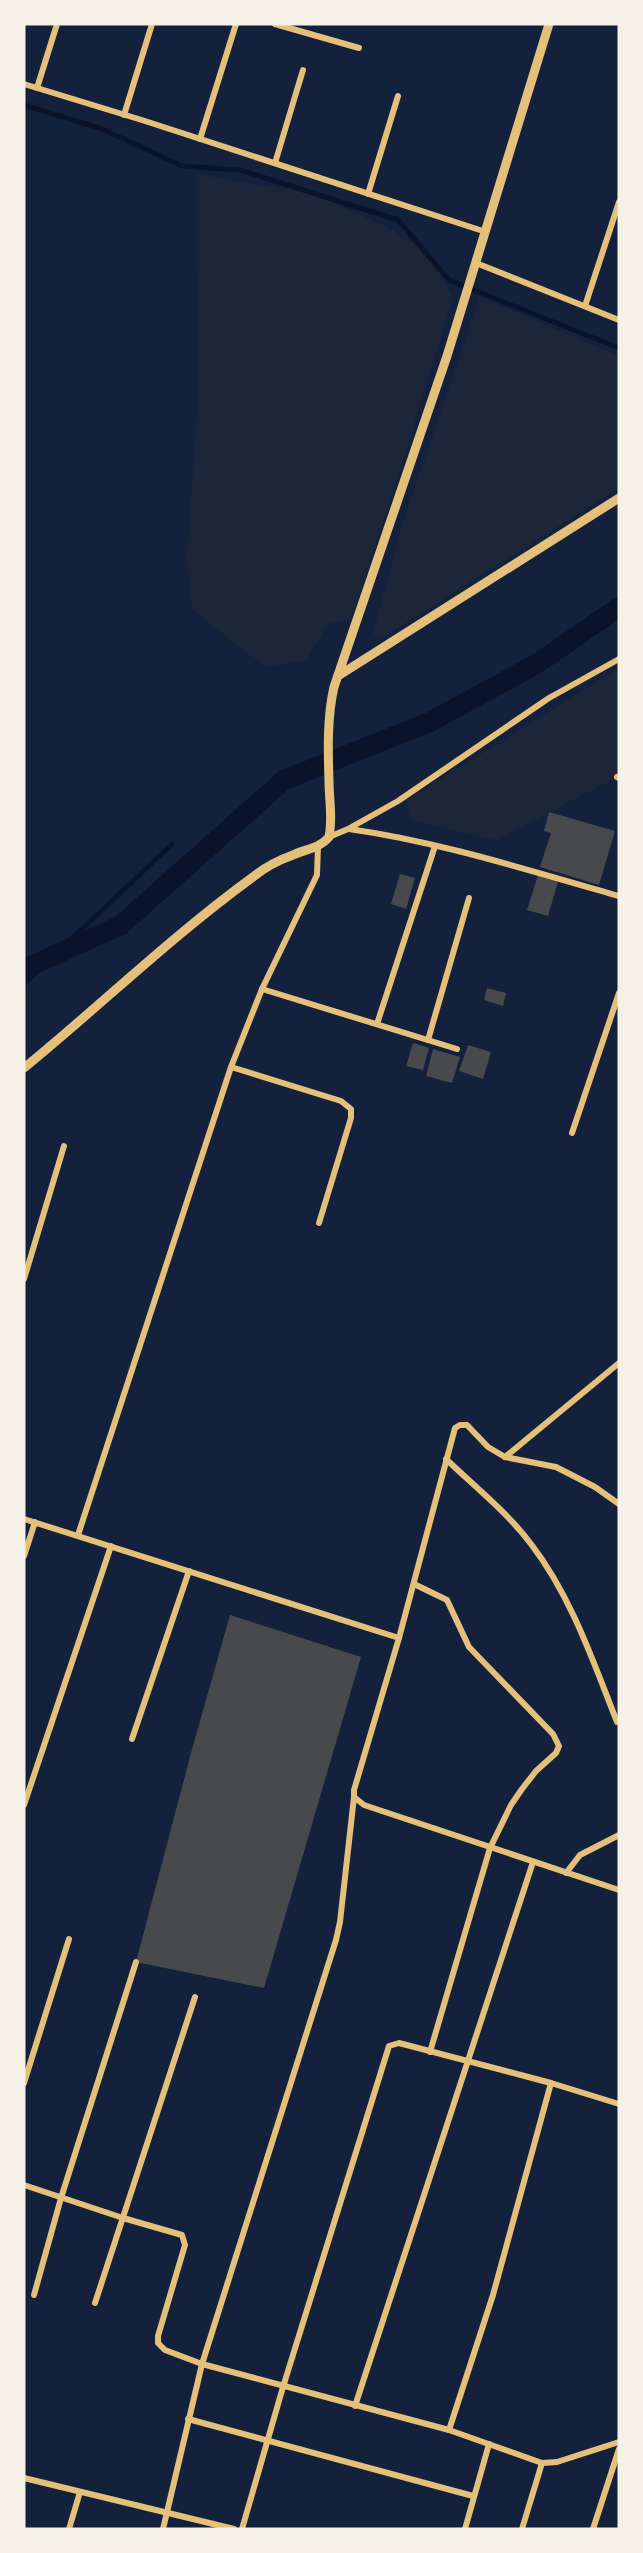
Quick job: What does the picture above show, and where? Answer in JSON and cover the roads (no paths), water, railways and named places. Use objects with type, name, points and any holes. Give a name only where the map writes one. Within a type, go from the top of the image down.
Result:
[{"type":"street","points":[[37,88],[57,24]]},
{"type":"street","points":[[124,115],[152,24]]},
{"type":"street","points":[[200,139],[236,24]]},
{"type":"street","points":[[275,24],[359,48]]},
{"type":"street","points":[[329,837],[332,815],[329,782],[332,697],[466,296],[549,24]]},
{"type":"street","points":[[275,164],[303,69]]},
{"type":"street","points":[[24,84],[486,232]]},
{"type":"street","points":[[368,194],[398,96]]},
{"type":"street","points":[[585,306],[619,202]]},
{"type":"street","points":[[476,264],[619,320]]},
{"type":"street","points":[[338,676],[619,498]]},
{"type":"street","points":[[24,1068],[190,924],[247,881],[283,859],[318,846],[329,837],[398,801],[549,698],[619,659]]},
{"type":"street","points":[[348,829],[435,846],[619,896]]},
{"type":"street","points":[[78,1535],[231,1067],[262,989],[316,875],[318,846]]},
{"type":"street","points":[[377,1024],[435,846]]},
{"type":"street","points":[[428,1040],[469,898]]},
{"type":"street","points":[[262,989],[457,1048]]},
{"type":"street","points":[[572,1133],[619,993]]},
{"type":"street","points":[[231,1067],[341,1101],[351,1109],[351,1118],[319,1223]]},
{"type":"street","points":[[24,1279],[64,1146]]},
{"type":"street","points":[[505,1457],[619,1363]]},
{"type":"street","points":[[163,2529],[202,2364],[336,1940],[340,1922],[354,1790],[414,1584],[453,1432],[460,1425],[467,1425],[488,1447],[505,1457],[556,1467],[595,1487],[619,1504]]},
{"type":"street","points":[[446,1459],[524,1535],[537,1552],[562,1594],[585,1642],[617,1722],[619,1721]]},
{"type":"street","points":[[24,1519],[399,1638]]},
{"type":"street","points":[[24,1556],[35,1522]]},
{"type":"street","points":[[24,1805],[111,1546]]},
{"type":"street","points":[[132,1739],[189,1571]]},
{"type":"street","points":[[414,1584],[447,1600],[469,1647],[553,1734],[559,1746],[556,1753],[536,1771],[522,1789],[490,1848],[430,2052]]},
{"type":"street","points":[[354,1797],[364,1805],[619,1890]]},
{"type":"street","points":[[566,1873],[580,1855],[619,1835]]},
{"type":"street","points":[[355,2406],[533,1862]]},
{"type":"street","points":[[24,2083],[69,1938]]},
{"type":"street","points":[[34,2295],[61,2198],[136,1962]]},
{"type":"street","points":[[95,2303],[195,1997]]},
{"type":"street","points":[[242,2529],[283,2387],[387,2050],[393,2043],[551,2083],[619,2104]]},
{"type":"street","points":[[449,2430],[493,2295],[551,2083]]},
{"type":"street","points":[[24,2185],[123,2218],[178,2233],[185,2240],[158,2336],[158,2343],[165,2350],[202,2364],[283,2387],[449,2430],[542,2463],[557,2462],[619,2442]]},
{"type":"street","points":[[188,2419],[474,2496]]},
{"type":"street","points":[[465,2529],[489,2444]]},
{"type":"street","points":[[593,2529],[619,2449]]},
{"type":"street","points":[[522,2529],[542,2463]]},
{"type":"street","points":[[24,2478],[234,2529]]},
{"type":"street","points":[[69,2529],[80,2492]]},
{"type":"waterway","points":[[24,105],[102,129],[182,166],[240,170],[398,220],[449,280],[619,348]]},
{"type":"waterway","points":[[24,969],[121,925],[284,780],[430,722],[538,663],[619,607]]},
{"type":"waterway","points":[[24,984],[172,844]]}]
